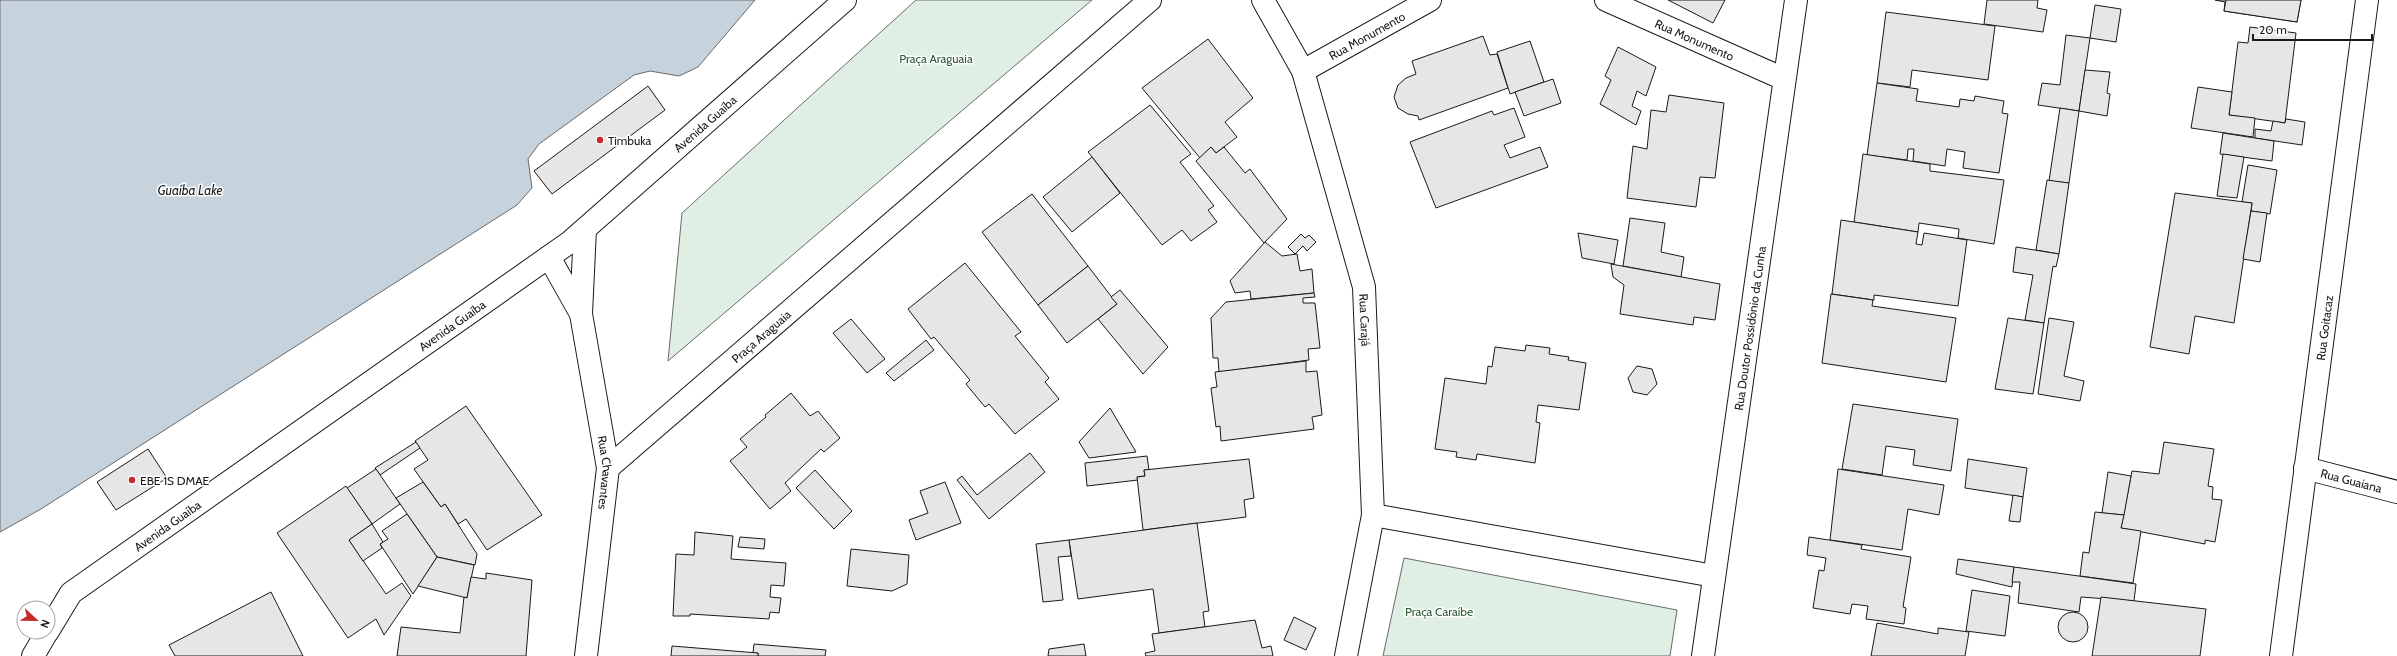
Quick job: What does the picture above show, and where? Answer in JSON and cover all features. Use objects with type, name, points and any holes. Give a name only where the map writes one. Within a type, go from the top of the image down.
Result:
[{"type":"street","name":"Avenida Guaíba","points":[[56,617],[71,592],[549,257],[585,229],[845,0]]},
{"type":"street","name":"Praça Araguaia","points":[[608,468],[1150,0]]},
{"type":"street","name":"Rua Carajá","points":[[1263,0],[1303,71],[1364,287],[1373,515],[1346,656]]},
{"type":"street","name":"Rua Monumento","points":[[1303,71],[1430,0]]},
{"type":"street","name":"Rua Monumento","points":[[1606,0],[1784,79]]},
{"type":"street","name":"Rua Doutor Possidônio da Cunha","points":[[1703,656],[1796,0]]},
{"type":"street","name":"Rua Goitacaz","points":[[2281,656],[2367,0]]},
{"type":"street","name":"Rua Chavantes","points":[[585,229],[581,314],[608,468],[586,656]]},
{"type":"street","name":"Rua Chavantes","points":[[549,257],[581,314]]},
{"type":"street","name":"Rua Guaiana","points":[[2305,468],[2397,492]]},
{"type":"street","points":[[1373,515],[1714,576]]},
{"type":"street","name":"Avenida Guaíba","points":[[33,656],[43,640]]},
{"type":"green space","name":"Praça Araguaia","points":[[916,0],[1092,0],[668,361],[682,213]]},
{"type":"green space","name":"Praça Caraíbe","points":[[1404,558],[1677,610],[1670,656],[1383,656]]},
{"type":"water","name":"Guaíba Lake","points":[[0,0],[755,0],[698,67],[679,76],[650,71],[634,75],[539,144],[528,159],[532,188],[517,205],[41,509],[0,532]]},
{"type":"building","points":[[1668,0],[1725,0],[1713,23]]},
{"type":"building","points":[[1987,0],[2038,0],[2037,8],[2047,10],[2043,32],[1984,24]]},
{"type":"building","points":[[2215,0],[2301,0],[2297,22],[2224,11],[2225,2]]},
{"type":"building","points":[[2226,0],[2301,0],[2297,22],[2224,11]]},
{"type":"building","points":[[2095,5],[2121,9],[2116,42],[2090,38]]},
{"type":"building","points":[[1886,12],[1995,26],[1988,80],[1912,70],[1910,87],[1877,83]]},
{"type":"building","points":[[2250,27],[2296,33],[2285,123],[2229,115],[2238,42],[2248,43]]},
{"type":"building","points":[[2066,35],[2090,38],[2079,111],[2038,105],[2042,83],[2060,85]]},
{"type":"building","points":[[1483,36],[1490,55],[1497,54],[1508,88],[1419,120],[1418,116],[1408,114],[1398,108],[1394,97],[1398,85],[1406,78],[1416,74],[1412,61]]},
{"type":"building","points":[[1208,39],[1253,98],[1225,122],[1237,137],[1216,153],[1211,147],[1200,158],[1142,88]]},
{"type":"building","points":[[1530,41],[1544,82],[1510,94],[1497,52]]},
{"type":"building","points":[[1618,47],[1656,67],[1646,96],[1637,91],[1632,106],[1641,111],[1636,125],[1600,104],[1611,80],[1605,76]]},
{"type":"building","points":[[2085,70],[2110,72],[2107,93],[2110,94],[2107,116],[2079,111]]},
{"type":"building","points":[[1553,79],[1561,103],[1524,116],[1515,92]]},
{"type":"building","points":[[1877,83],[1918,89],[1916,101],[1959,107],[1960,99],[1974,101],[1975,96],[2004,101],[2002,113],[2008,114],[1999,173],[1963,168],[1965,152],[1947,149],[1945,166],[1913,161],[1914,149],[1908,149],[1907,160],[1867,155]]},
{"type":"building","name":"Timbuka","points":[[648,86],[665,110],[552,194],[534,171]]},
{"type":"building","points":[[2198,87],[2232,92],[2229,115],[2255,118],[2253,137],[2191,128]]},
{"type":"building","points":[[1669,95],[1724,103],[1715,178],[1700,177],[1696,207],[1627,198],[1633,146],[1647,149],[1651,110],[1666,112]]},
{"type":"building","points":[[1150,105],[1191,154],[1180,162],[1214,206],[1208,210],[1217,222],[1191,241],[1182,230],[1162,245],[1088,152]]},
{"type":"building","points":[[1514,108],[1525,137],[1504,145],[1510,158],[1540,147],[1548,167],[1436,208],[1410,142],[1492,111],[1494,115]]},
{"type":"building","points":[[2060,108],[2079,111],[2069,183],[2049,181]]},
{"type":"building","points":[[2286,119],[2305,122],[2302,145],[2255,138],[2255,129],[2271,131],[2273,121],[2285,123]]},
{"type":"building","points":[[2223,133],[2274,141],[2272,161],[2220,154]]},
{"type":"building","points":[[1211,147],[1216,153],[1224,147],[1245,173],[1250,169],[1287,219],[1264,243],[1196,161]]},
{"type":"building","points":[[1863,154],[1930,164],[1930,171],[2004,180],[1994,244],[1958,238],[1959,229],[1919,223],[1918,232],[1854,222]]},
{"type":"building","points":[[2223,154],[2244,157],[2237,198],[2217,196]]},
{"type":"building","points":[[1092,157],[1120,193],[1072,232],[1043,197]]},
{"type":"building","points":[[2248,165],[2277,170],[2270,214],[2251,211],[2252,203],[2242,202]]},
{"type":"building","points":[[2047,180],[2069,183],[2059,254],[2036,250]]},
{"type":"building","points":[[2175,193],[2252,203],[2234,323],[2195,316],[2189,354],[2150,347]]},
{"type":"building","points":[[1032,194],[1088,266],[1038,305],[982,232]]},
{"type":"building","points":[[2251,211],[2267,213],[2260,262],[2243,259]]},
{"type":"building","points":[[1630,218],[1665,223],[1661,252],[1684,257],[1681,277],[1623,266]]},
{"type":"building","points":[[1841,220],[1918,232],[1916,244],[1922,245],[1924,233],[1967,240],[1958,306],[1874,295],[1874,300],[1832,294]]},
{"type":"building","points":[[1578,233],[1618,240],[1614,264],[1582,258]]},
{"type":"building","points":[[1301,234],[1305,238],[1309,235],[1316,242],[1307,251],[1303,246],[1295,254],[1288,247]]},
{"type":"building","points":[[1265,242],[1282,256],[1297,254],[1300,271],[1312,269],[1314,293],[1251,299],[1250,291],[1235,293],[1230,281]]},
{"type":"building","points":[[2016,247],[2059,254],[2056,267],[2053,266],[2044,323],[2025,320],[2033,275],[2013,272]]},
{"type":"building","points":[[965,263],[1021,332],[1015,336],[1049,378],[1045,382],[1059,399],[1015,434],[989,404],[985,407],[966,384],[970,380],[934,337],[931,339],[908,309]]},
{"type":"building","points":[[1611,264],[1720,284],[1715,320],[1694,317],[1693,325],[1620,314],[1624,285],[1613,277]]},
{"type":"building","points":[[1088,266],[1117,304],[1067,343],[1038,305]]},
{"type":"building","points":[[1120,290],[1168,347],[1143,374],[1098,319],[1117,304],[1111,297]]},
{"type":"building","points":[[1314,293],[1315,297],[1303,298],[1303,303],[1315,303],[1320,348],[1308,349],[1309,360],[1219,372],[1218,358],[1213,358],[1211,318],[1226,302]]},
{"type":"building","points":[[1831,294],[1873,300],[1872,306],[1956,318],[1946,382],[1822,363]]},
{"type":"building","points":[[2008,318],[2044,323],[2033,394],[1995,389]]},
{"type":"building","points":[[2049,318],[2074,322],[2064,376],[2084,381],[2080,401],[2038,394]]},
{"type":"building","points":[[851,319],[885,359],[867,373],[833,333]]},
{"type":"building","points":[[926,340],[934,350],[894,381],[886,373]]},
{"type":"building","points":[[1526,345],[1550,348],[1549,354],[1569,357],[1568,360],[1586,363],[1579,410],[1538,405],[1536,422],[1540,423],[1535,463],[1477,454],[1476,460],[1456,457],[1457,452],[1435,449],[1445,378],[1486,384],[1488,366],[1492,367],[1495,347],[1525,351]]},
{"type":"building","points":[[1306,361],[1306,372],[1317,371],[1322,415],[1312,417],[1314,429],[1221,441],[1220,426],[1216,427],[1211,388],[1217,387],[1215,372]]},
{"type":"building","points":[[1637,366],[1652,369],[1657,384],[1647,395],[1633,392],[1628,378]]},
{"type":"building","points":[[791,393],[810,416],[818,411],[840,438],[824,452],[821,449],[785,483],[791,491],[770,509],[730,461],[747,447],[740,439]]},
{"type":"building","points":[[1853,404],[1958,419],[1951,471],[1913,465],[1915,450],[1886,446],[1882,475],[1842,469]]},
{"type":"building","points":[[466,406],[542,515],[487,550],[466,519],[458,524],[445,504],[441,507],[414,469],[428,460],[415,441]]},
{"type":"building","points":[[1110,408],[1136,452],[1089,458],[1079,442]]},
{"type":"building","points":[[416,442],[420,448],[380,475],[375,468]]},
{"type":"building","points":[[2164,442],[2214,449],[2208,486],[2213,487],[2212,499],[2222,500],[2215,542],[2205,540],[2205,544],[2121,528],[2132,471],[2159,474]]},
{"type":"building","name":"EBE 1S DMAE","points":[[148,449],[167,478],[116,510],[97,482]]},
{"type":"building","points":[[1030,453],[1045,472],[989,519],[957,480],[962,476],[977,495]]},
{"type":"building","points":[[1147,456],[1149,470],[1144,470],[1145,476],[1137,477],[1138,480],[1087,486],[1085,463]]},
{"type":"building","points":[[1249,459],[1254,498],[1244,500],[1246,517],[1143,530],[1137,477],[1145,476],[1144,470]]},
{"type":"building","points":[[1968,459],[2027,468],[2023,497],[1965,488]]},
{"type":"building","points":[[376,469],[400,504],[372,524],[347,488]]},
{"type":"building","points":[[1838,469],[1944,485],[1939,515],[1908,509],[1902,550],[1830,540]]},
{"type":"building","points":[[815,470],[852,511],[834,529],[796,488]]},
{"type":"building","points":[[2108,472],[2131,476],[2124,515],[2102,513]]},
{"type":"building","points":[[423,482],[441,507],[445,504],[477,554],[475,565],[437,557],[396,498]]},
{"type":"building","points":[[945,482],[961,523],[916,540],[909,520],[928,513],[920,491]]},
{"type":"building","points":[[346,486],[372,524],[349,540],[386,594],[402,583],[411,596],[384,635],[376,619],[348,638],[277,533]]},
{"type":"building","points":[[2013,495],[2023,497],[2020,522],[2009,521]]},
{"type":"building","points":[[2095,512],[2124,515],[2121,528],[2141,531],[2133,583],[2080,576],[2083,552],[2089,553]]},
{"type":"building","points":[[407,514],[437,557],[413,594],[380,544],[388,539],[382,531]]},
{"type":"building","points":[[1197,523],[1209,611],[1203,612],[1205,627],[1159,633],[1153,589],[1078,599],[1069,540]]},
{"type":"building","points":[[372,524],[383,542],[380,544],[382,548],[363,561],[349,540]]},
{"type":"building","points":[[695,532],[733,536],[731,559],[786,563],[784,586],[771,585],[770,597],[781,598],[779,613],[770,612],[769,619],[690,614],[690,616],[673,616],[676,554],[694,555]]},
{"type":"building","points":[[740,537],[765,539],[764,549],[738,547]]},
{"type":"building","points":[[1809,537],[1862,545],[1861,549],[1911,557],[1903,607],[1906,608],[1904,624],[1866,619],[1868,606],[1852,604],[1850,614],[1813,608],[1819,570],[1824,571],[1826,558],[1807,555]]},
{"type":"building","points":[[1069,540],[1071,556],[1058,557],[1063,600],[1043,602],[1036,544]]},
{"type":"building","points":[[851,549],[909,555],[907,584],[892,591],[847,586]]},
{"type":"building","points":[[437,557],[474,565],[467,598],[418,586]]},
{"type":"building","points":[[1958,559],[2014,567],[2012,587],[1956,574]]},
{"type":"building","points":[[2014,567],[2136,584],[2134,601],[2081,597],[2079,612],[2018,603],[2020,582],[2012,582]]},
{"type":"building","points":[[486,573],[532,580],[526,656],[397,656],[401,627],[460,633],[464,597],[467,598],[471,577],[486,579]]},
{"type":"building","points":[[1972,590],[2010,596],[2005,636],[1966,631]]},
{"type":"building","points":[[271,592],[303,656],[175,656],[169,645]]},
{"type":"building","points":[[2101,597],[2206,609],[2200,656],[2092,656]]},
{"type":"building","points":[[2073,612],[2084,616],[2088,627],[2084,638],[2073,642],[2062,638],[2058,627],[2062,616]]},
{"type":"building","points":[[1294,617],[1316,628],[1306,650],[1284,640]]},
{"type":"building","points":[[1255,620],[1262,648],[1271,646],[1273,656],[1146,656],[1145,653],[1155,651],[1152,634]]},
{"type":"building","points":[[1877,623],[1938,634],[1938,628],[1969,632],[1965,656],[1871,656]]},
{"type":"building","points":[[754,644],[826,650],[825,656],[758,656],[758,653],[753,653]]},
{"type":"building","points":[[1084,644],[1086,656],[1048,656],[1049,649]]},
{"type":"building","points":[[672,646],[758,653],[758,656],[671,656]]},
{"type":"place","name":"Timbuka","points":[[600,140]]},
{"type":"place","name":"EBE 1S DMAE","points":[[132,480]]}]
